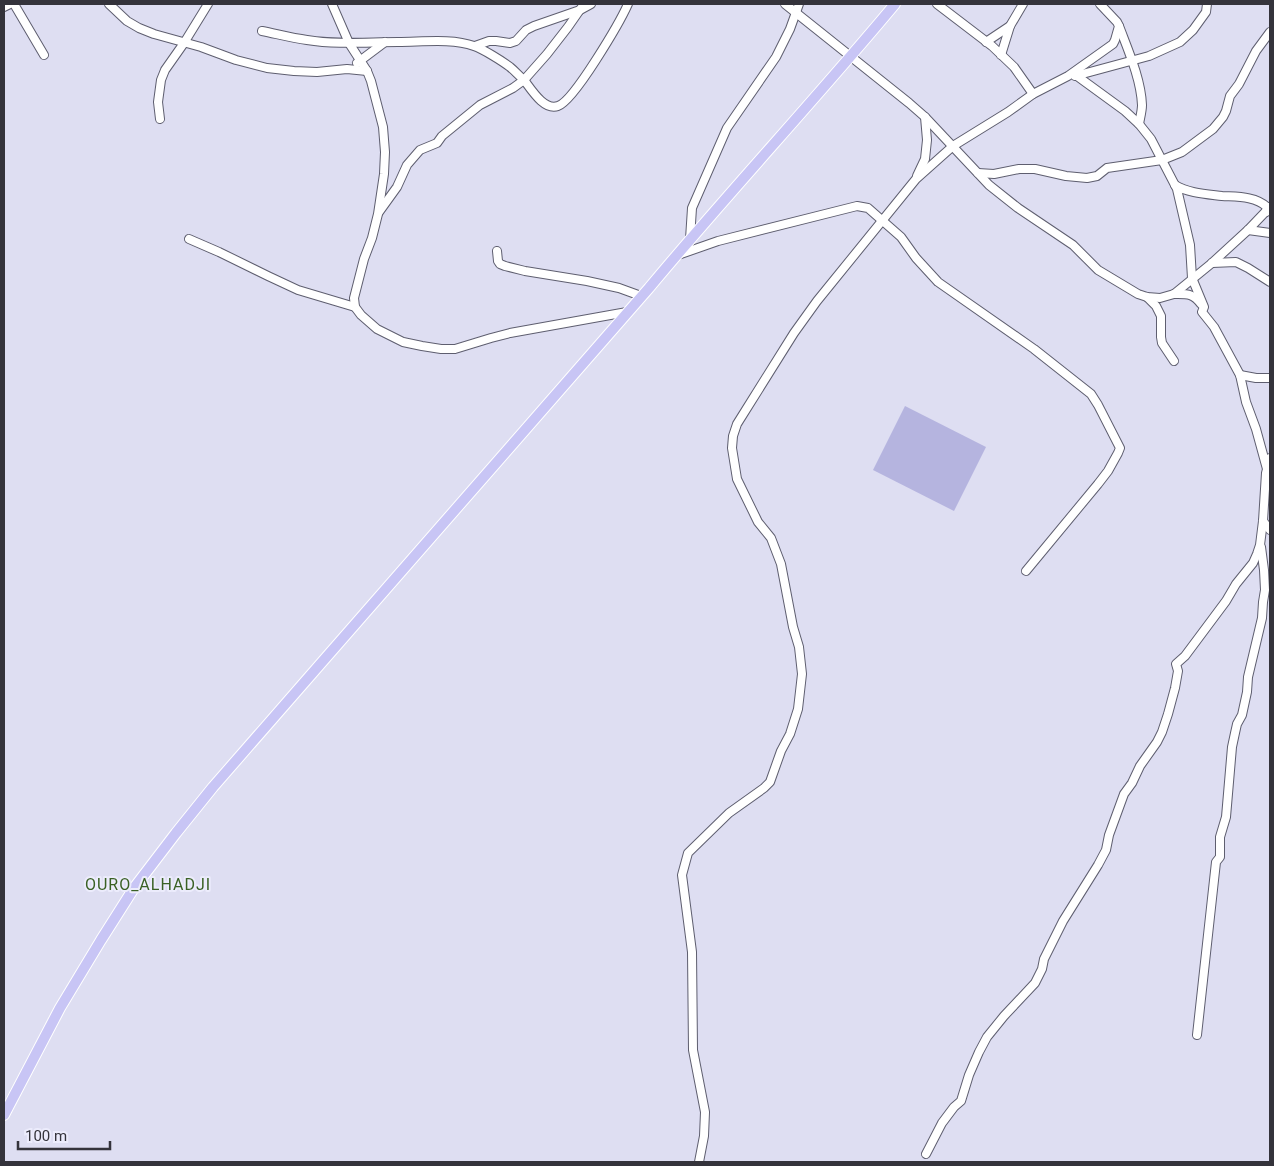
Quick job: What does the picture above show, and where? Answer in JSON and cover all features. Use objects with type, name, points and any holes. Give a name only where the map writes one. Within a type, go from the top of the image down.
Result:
[{"type":"main road","points":[[4,1115],[60,1008],[101,940],[134,888],[176,833],[213,787],[309,676],[895,4]]},
{"type":"street","points":[[4,6],[10,4]]},
{"type":"street","points":[[14,4],[44,55]]},
{"type":"street","points":[[109,4],[139,28],[236,60],[267,68],[294,71],[317,72],[347,68],[367,71]]},
{"type":"street","points":[[160,119],[158,102],[160,80],[208,4]]},
{"type":"street","points":[[332,4],[349,43],[367,71],[383,127],[384,174],[378,214],[354,298],[355,307],[361,316],[372,325],[403,342],[441,349],[455,349],[510,333],[627,312]]},
{"type":"street","points":[[476,46],[489,41],[510,43],[516,41],[526,30],[534,26],[592,4]]},
{"type":"street","points":[[262,30],[309,40],[349,43],[451,42],[476,46],[509,66],[540,99],[549,106],[555,107],[563,104],[571,96],[600,54],[628,4]]},
{"type":"street","points":[[785,4],[925,117],[989,185],[1018,208],[1073,245],[1098,270],[1138,294],[1160,298],[1174,294],[1190,295],[1196,298],[1204,307]]},
{"type":"street","points":[[690,239],[692,208],[727,128],[776,57],[790,30],[799,4]]},
{"type":"street","points":[[937,4],[986,42],[1014,67],[1033,94]]},
{"type":"street","points":[[1001,55],[1010,26],[1022,4]]},
{"type":"street","points":[[1100,4],[1117,22],[1137,76],[1142,100],[1139,124]]},
{"type":"street","points":[[1068,76],[1077,76],[1149,56],[1180,42],[1193,30],[1206,12],[1207,4]]},
{"type":"street","points":[[378,214],[397,187],[407,166],[420,150],[437,143],[442,136],[480,105],[524,80],[547,54],[582,7]]},
{"type":"street","points":[[986,42],[1010,26]]},
{"type":"street","points":[[699,1162],[704,1136],[704,1112],[693,1050],[692,952],[682,875],[688,854],[729,813],[770,782],[798,710],[802,674],[799,647],[793,627],[781,564],[771,538],[758,522],[736,479],[732,448],[737,424],[794,333],[817,301],[916,179],[953,146],[1033,94],[1068,76],[1113,44],[1119,26]]},
{"type":"street","points":[[978,173],[994,174],[1019,169],[1035,169],[1066,176],[1087,178],[1097,176],[1107,168],[1162,160],[1182,152],[1213,129],[1223,117],[1230,96],[1239,84],[1256,51],[1270,32]]},
{"type":"street","points":[[347,68],[361,61],[385,42]]},
{"type":"street","points":[[1077,76],[1125,111],[1139,124],[1151,139],[1175,185],[1190,245],[1192,278],[1204,307],[1202,312],[1214,327],[1240,375],[1246,402],[1268,470]]},
{"type":"street","points":[[916,179],[925,159],[927,140],[925,117]]},
{"type":"street","points":[[1174,294],[1212,263],[1268,210],[1262,203],[1251,198],[1183,190],[1175,185]]},
{"type":"street","points":[[676,256],[718,241],[857,206],[868,208],[901,237],[916,258],[938,282],[1034,349],[1091,394],[1120,448],[1108,471],[1052,542],[1026,571]]},
{"type":"street","points":[[1248,230],[1270,233]]},
{"type":"street","points":[[189,239],[298,290],[355,307]]},
{"type":"street","points":[[497,251],[498,261],[505,266],[588,281],[619,288],[642,296]]},
{"type":"street","points":[[1212,263],[1236,262],[1270,282]]},
{"type":"street","points":[[1147,297],[1159,311],[1161,316],[1162,343],[1174,361]]},
{"type":"street","points":[[1240,375],[1270,378]]},
{"type":"street","points":[[926,1154],[942,1124],[954,1107],[961,1101],[978,1052],[1004,1016],[1035,982],[1042,969],[1044,958],[1063,921],[1106,850],[1124,794],[1162,732],[1175,688],[1178,671],[1176,664],[1185,656],[1253,563],[1260,545],[1267,486],[1266,473],[1270,458]]},
{"type":"street","points":[[1263,521],[1270,530]]},
{"type":"street","points":[[1197,1035],[1216,862],[1220,857],[1220,837],[1226,817],[1232,747],[1237,724],[1242,714],[1248,677],[1262,618],[1262,602],[1265,590],[1260,545]]},
{"type":"shaded area","points":[[905,406],[986,447],[954,511],[873,470]]},
{"type":"district","name":"OURO_ALHADJI","points":[[148,884]]}]
